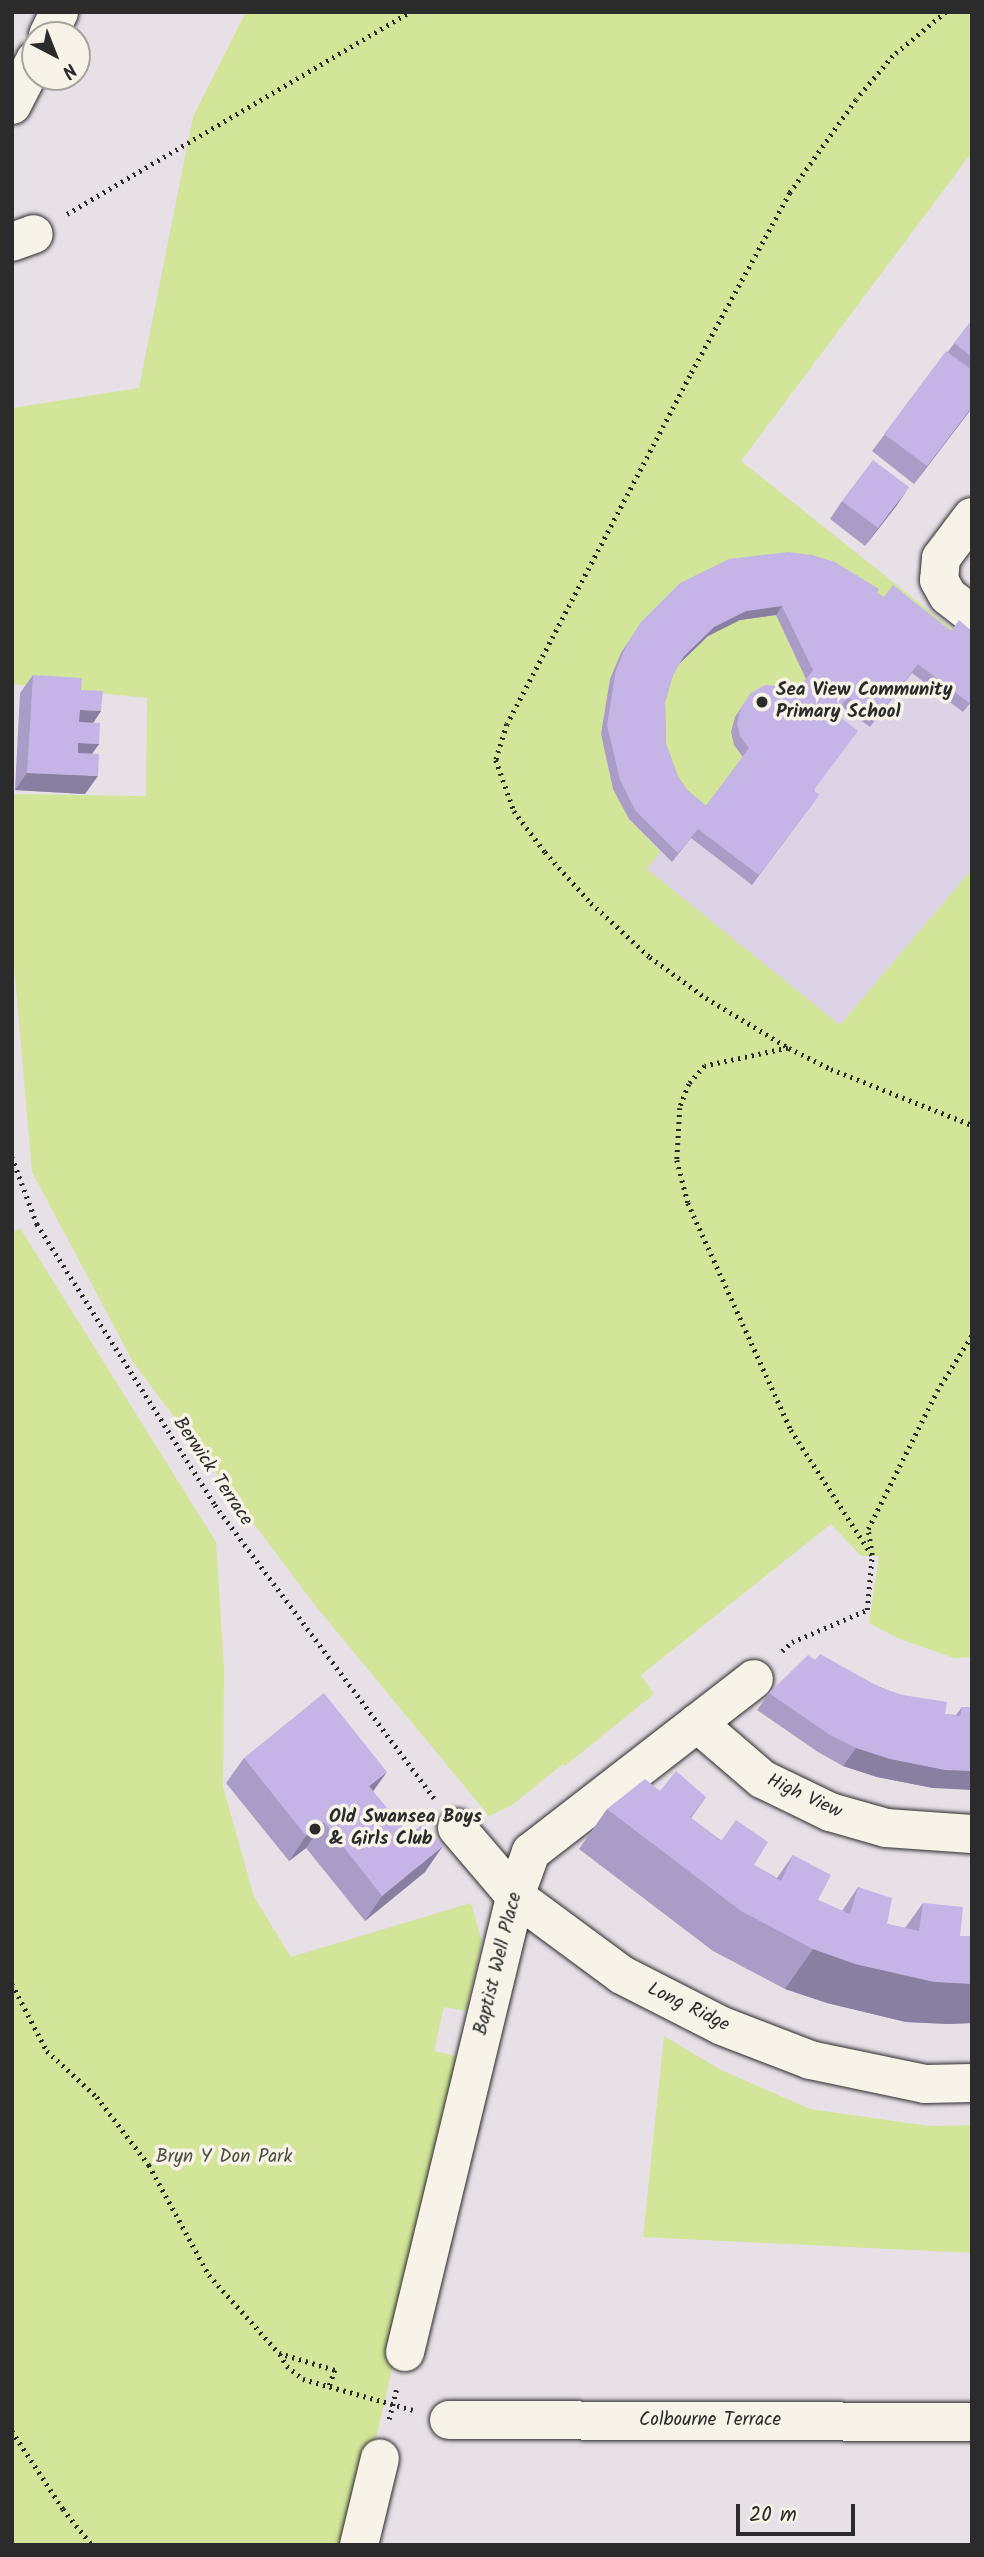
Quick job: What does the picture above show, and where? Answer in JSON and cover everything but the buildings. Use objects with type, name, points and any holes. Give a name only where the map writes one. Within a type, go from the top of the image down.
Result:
[{"type":"street","points":[[12,105],[21,87]]},
{"type":"street","points":[[960,605],[939,580],[941,558],[972,517]]},
{"type":"street","name":"Baptist Well Place","points":[[405,2352],[515,1896],[531,1852],[754,1679]]},
{"type":"street","name":"High View","points":[[697,1723],[762,1779],[830,1812],[886,1828],[972,1835]]},
{"type":"street","name":"Long Ridge","points":[[457,1828],[515,1896],[622,1975],[722,2026],[810,2060],[925,2084],[972,2083]]},
{"type":"street","name":"Colbourne Terrace","points":[[449,2420],[972,2422]]},
{"type":"street","points":[[359,2545],[380,2458]]},
{"type":"path","points":[[23,238],[410,12]]},
{"type":"path","points":[[946,12],[893,56],[856,100],[790,193],[690,376],[507,724],[496,760],[514,811],[545,852],[591,903],[650,957],[706,998],[789,1048],[831,1069],[972,1125]]},
{"type":"path","points":[[789,1048],[705,1066],[689,1084],[680,1108],[677,1160],[688,1203],[791,1430],[872,1555]]},
{"type":"path","name":"Berwick Terrace","points":[[12,1157],[37,1224],[215,1505],[422,1783]]},
{"type":"path","points":[[754,1679],[792,1642],[867,1610],[872,1555],[868,1529],[937,1391],[972,1335]]},
{"type":"path","points":[[12,1984],[47,2051],[97,2097],[149,2165],[209,2275],[288,2366],[303,2379],[449,2420]]},
{"type":"path","points":[[380,2458],[405,2352]]},
{"type":"path","points":[[279,2353],[335,2370],[329,2387]]},
{"type":"path","points":[[12,2431],[63,2509],[92,2545]]},
{"type":"shaded area","name":"Sea View Community Primary School","points":[[741,461],[972,645],[972,869],[840,1025],[507,760]]},
{"type":"green space","points":[[246,12],[972,12],[972,152],[741,461],[953,630],[945,640],[870,602],[636,630],[621,653],[610,679],[601,734],[613,789],[629,819],[661,852],[647,869],[840,1025],[972,869],[972,1657],[954,1658],[897,1638],[869,1623],[879,1556],[861,1556],[831,1524],[641,1675],[654,1694],[565,1766],[563,1764],[512,1805],[489,1816],[314,1604],[133,1362],[32,1172],[12,942],[12,794],[146,796],[147,698],[12,684],[12,408],[139,388],[193,117]]},
{"type":"green space","points":[[776,615],[806,679],[699,815],[663,768],[662,698],[677,666],[708,636],[740,620]]},
{"type":"green space","name":"Bryn Y Don Park","points":[[20,1228],[216,1542],[224,1668],[223,1787],[254,1897],[291,1957],[471,1903],[482,1942],[466,2011],[444,2007],[434,2051],[464,2058],[371,2460],[344,2545],[12,2545],[12,1233]]},
{"type":"green space","points":[[664,2036],[721,2070],[810,2109],[929,2126],[972,2125],[972,2253],[643,2237]]},
{"type":"place","name":"Sea View Community Primary School","points":[[762,702]]},
{"type":"place","name":"Old Swansea Boys & Girls Club","points":[[315,1829]]}]
